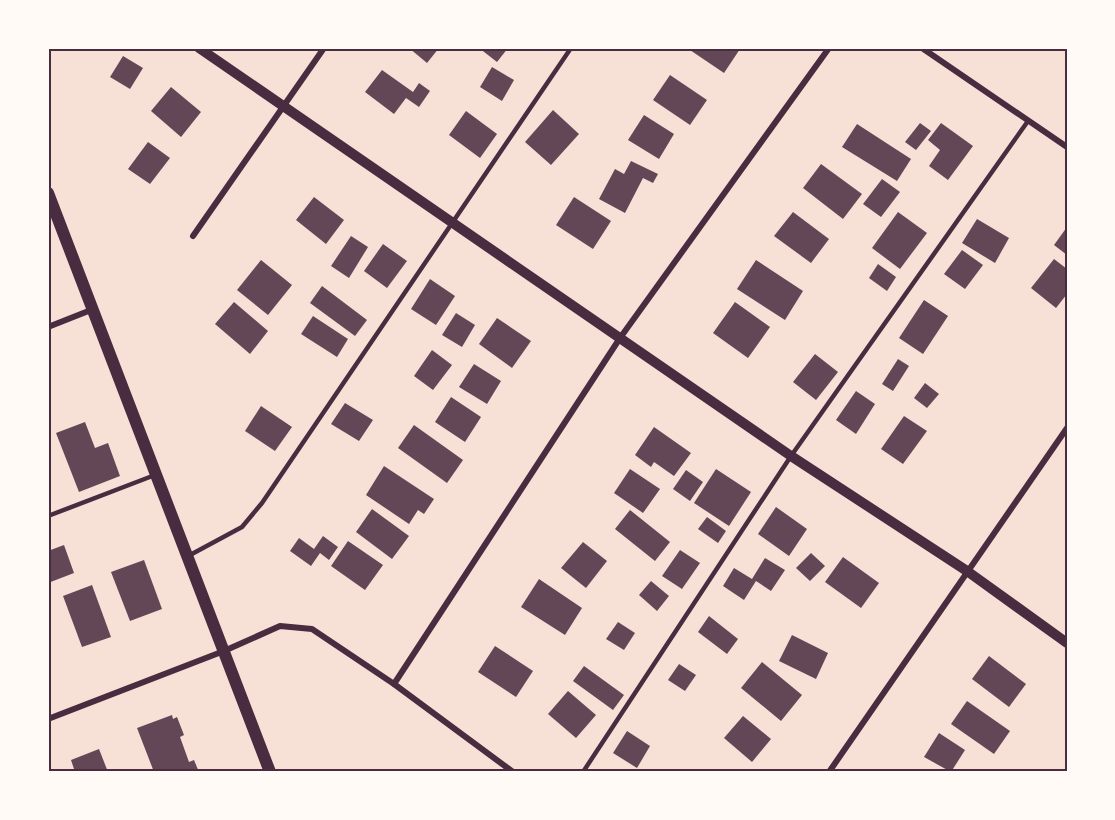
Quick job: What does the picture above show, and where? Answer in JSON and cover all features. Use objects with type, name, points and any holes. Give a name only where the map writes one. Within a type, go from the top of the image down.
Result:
[{"type":"main road","points":[[48,193],[270,772]]},
{"type":"street","points":[[199,48],[791,456],[967,571],[1067,643]]},
{"type":"street","points":[[194,236],[324,48]]},
{"type":"street","points":[[394,684],[620,338],[829,48]]},
{"type":"street","points":[[922,48],[1067,147]]},
{"type":"street","points":[[48,327],[91,310]]},
{"type":"street","points":[[829,772],[1067,428]]},
{"type":"street","points":[[48,719],[224,651],[280,626],[312,629],[394,684],[513,772]]},
{"type":"lane","points":[[187,556],[242,527],[262,503],[571,48]]},
{"type":"lane","points":[[583,772],[791,456],[1028,121]]},
{"type":"lane","points":[[48,516],[155,475]]},
{"type":"building","points":[[409,48],[439,48],[427,63]]},
{"type":"building","points":[[479,48],[508,48],[497,62]]},
{"type":"building","points":[[687,48],[738,48],[740,49],[724,73]]},
{"type":"building","points":[[123,56],[143,68],[130,89],[110,77]]},
{"type":"building","points":[[492,67],[514,80],[502,101],[480,87]]},
{"type":"building","points":[[382,70],[413,92],[419,83],[430,91],[419,107],[406,98],[394,114],[365,92]]},
{"type":"building","points":[[670,75],[707,100],[690,125],[653,100]]},
{"type":"building","points":[[171,87],[201,112],[181,137],[151,111]]},
{"type":"building","points":[[553,110],[579,134],[551,165],[525,142]]},
{"type":"building","points":[[466,111],[497,134],[480,158],[449,135]]},
{"type":"building","points":[[644,115],[674,134],[659,159],[628,140]]},
{"type":"building","points":[[920,123],[931,131],[916,150],[905,142]]},
{"type":"building","points":[[941,123],[973,146],[948,180],[929,166],[940,150],[928,140]]},
{"type":"building","points":[[857,124],[911,159],[897,181],[842,147]]},
{"type":"building","points":[[148,142],[170,158],[150,184],[128,169]]},
{"type":"building","points":[[631,161],[658,174],[653,183],[643,178],[625,213],[599,199],[615,169],[624,174]]},
{"type":"building","points":[[821,164],[862,194],[843,219],[803,188]]},
{"type":"building","points":[[882,179],[900,192],[881,217],[863,204]]},
{"type":"building","points":[[314,197],[344,220],[326,244],[296,220]]},
{"type":"building","points":[[574,197],[611,221],[593,249],[556,225]]},
{"type":"building","points":[[793,212],[829,239],[811,263],[774,236]]},
{"type":"building","points":[[898,212],[927,233],[900,269],[872,248]]},
{"type":"building","points":[[977,219],[1009,238],[995,263],[962,243]]},
{"type":"building","points":[[1067,227],[1067,255],[1054,245]]},
{"type":"building","points":[[351,236],[368,247],[349,278],[331,266]]},
{"type":"building","points":[[383,244],[407,261],[387,288],[364,271]]},
{"type":"building","points":[[962,250],[983,265],[965,289],[944,274]]},
{"type":"building","points":[[1054,259],[1067,269],[1067,294],[1056,308],[1031,288]]},
{"type":"building","points":[[261,260],[292,285],[268,315],[237,290]]},
{"type":"building","points":[[756,260],[803,291],[785,320],[737,289]]},
{"type":"building","points":[[878,264],[896,277],[887,291],[869,278]]},
{"type":"building","points":[[430,279],[455,296],[436,325],[411,309]]},
{"type":"building","points":[[322,286],[367,320],[355,336],[310,303]]},
{"type":"building","points":[[924,300],[948,316],[923,354],[899,338]]},
{"type":"building","points":[[234,302],[268,331],[250,354],[215,324]]},
{"type":"building","points":[[735,302],[770,327],[748,358],[713,333]]},
{"type":"building","points":[[456,313],[475,325],[462,347],[442,335]]},
{"type":"building","points":[[313,316],[348,339],[337,357],[301,334]]},
{"type":"building","points":[[497,318],[531,341],[512,368],[479,344]]},
{"type":"building","points":[[432,350],[452,365],[433,390],[414,376]]},
{"type":"building","points":[[815,354],[838,372],[816,400],[793,382]]},
{"type":"building","points":[[898,359],[909,366],[893,391],[882,384]]},
{"type":"building","points":[[474,364],[501,381],[487,404],[459,387]]},
{"type":"building","points":[[925,383],[939,394],[927,408],[914,398]]},
{"type":"building","points":[[856,391],[875,404],[856,434],[836,420]]},
{"type":"building","points":[[451,397],[481,417],[465,442],[435,422]]},
{"type":"building","points":[[345,403],[373,420],[359,441],[331,424]]},
{"type":"building","points":[[261,406],[292,427],[275,451],[245,431]]},
{"type":"building","points":[[904,416],[927,431],[903,464],[881,449]]},
{"type":"building","points":[[85,422],[95,448],[108,443],[120,476],[79,492],[56,433]]},
{"type":"building","points":[[414,425],[463,460],[447,483],[398,448]]},
{"type":"building","points":[[654,427],[691,453],[674,476],[654,462],[651,467],[635,455]]},
{"type":"building","points":[[384,466],[434,499],[424,514],[418,510],[409,524],[366,495]]},
{"type":"building","points":[[630,469],[660,489],[643,513],[614,493]]},
{"type":"building","points":[[716,469],[751,492],[729,526],[694,503]]},
{"type":"building","points":[[686,470],[703,482],[690,501],[673,489]]},
{"type":"building","points":[[776,507],[807,529],[789,556],[758,534]]},
{"type":"building","points":[[372,509],[409,536],[392,559],[356,532]]},
{"type":"building","points":[[630,510],[670,542],[655,561],[615,529]]},
{"type":"building","points":[[707,517],[726,531],[718,543],[698,529]]},
{"type":"building","points":[[323,536],[338,547],[329,560],[320,553],[311,566],[290,551],[299,538],[314,549]]},
{"type":"building","points":[[348,541],[383,565],[365,590],[331,566]]},
{"type":"building","points":[[583,542],[607,561],[586,588],[561,568]]},
{"type":"building","points":[[64,545],[74,573],[48,583],[48,551]]},
{"type":"building","points":[[680,550],[700,563],[682,589],[662,576]]},
{"type":"building","points":[[811,553],[825,566],[810,581],[796,568]]},
{"type":"building","points":[[843,557],[879,583],[861,608],[825,582]]},
{"type":"building","points":[[765,558],[785,570],[771,591],[756,581],[744,600],[723,586],[734,568],[752,579]]},
{"type":"building","points":[[144,560],[162,609],[130,621],[111,572]]},
{"type":"building","points":[[539,579],[582,608],[565,635],[521,607]]},
{"type":"building","points":[[651,581],[669,596],[657,611],[639,595]]},
{"type":"building","points":[[92,585],[111,637],[82,647],[63,596]]},
{"type":"building","points":[[709,616],[738,639],[727,654],[698,632]]},
{"type":"building","points":[[618,622],[635,633],[624,650],[606,639]]},
{"type":"building","points":[[792,635],[828,653],[816,679],[779,661]]},
{"type":"building","points":[[495,646],[533,671],[516,697],[478,672]]},
{"type":"building","points":[[989,656],[1026,684],[1009,707],[972,679]]},
{"type":"building","points":[[762,662],[802,695],[781,721],[741,688]]},
{"type":"building","points":[[679,664],[696,675],[685,691],[668,680]]},
{"type":"building","points":[[584,666],[624,695],[613,710],[573,681]]},
{"type":"building","points":[[568,691],[596,715],[576,738],[548,714]]},
{"type":"building","points":[[967,701],[1010,731],[994,754],[951,724]]},
{"type":"building","points":[[172,715],[173,719],[177,717],[184,735],[180,737],[189,762],[194,760],[199,772],[154,772],[137,728]]},
{"type":"building","points":[[743,716],[771,739],[752,762],[724,738]]},
{"type":"building","points":[[627,731],[650,746],[637,768],[613,753]]},
{"type":"building","points":[[939,733],[965,750],[951,772],[924,757]]},
{"type":"building","points":[[99,749],[108,772],[75,772],[71,760]]}]
